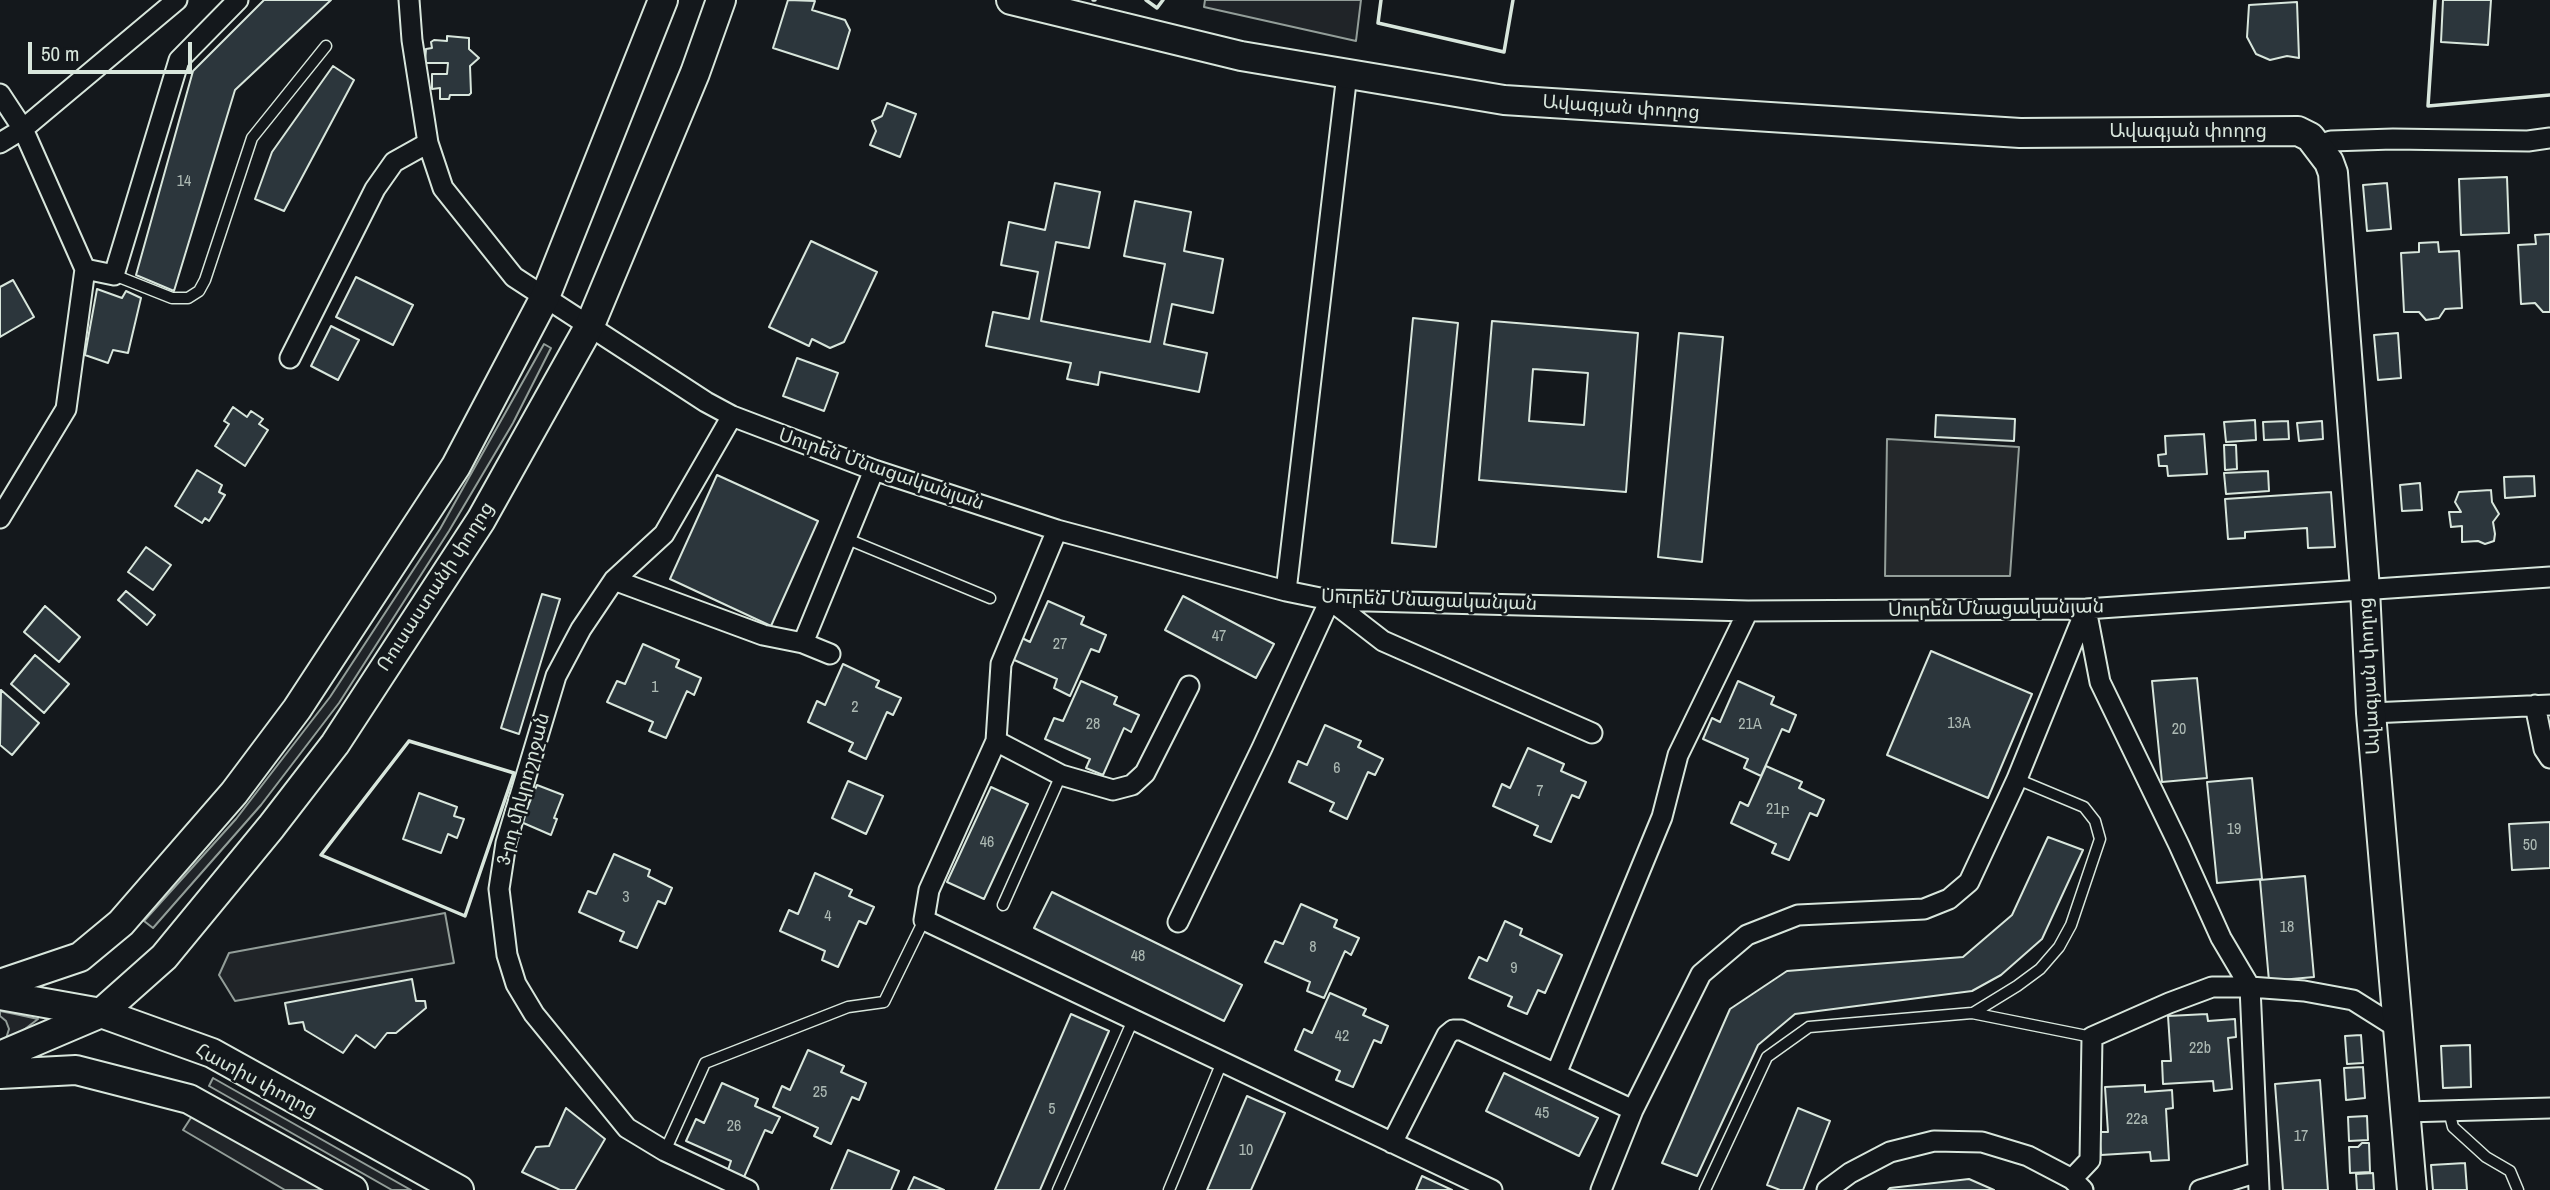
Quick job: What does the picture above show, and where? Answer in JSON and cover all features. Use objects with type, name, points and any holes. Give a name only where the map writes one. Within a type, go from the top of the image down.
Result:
[{"type":"main road","points":[[0,984],[80,957],[121,923],[234,793],[297,709],[456,466],[545,297],[663,0]]},
{"type":"main road","name":"Ռուսաստանի փողոց","points":[[0,1056],[102,1013],[164,957],[271,827],[334,744],[481,520],[590,325],[695,73],[721,0]]},
{"type":"main road","name":"Ավագյան փողոց","points":[[1012,0],[1241,55],[1518,101],[2020,134],[2298,131],[2310,136],[2319,145],[2333,173],[2365,589],[2371,713],[2412,1190]]},
{"type":"main road","name":"Հատիս փողոց","points":[[0,995],[102,1013],[212,1053],[459,1190]]},
{"type":"main road","points":[[0,1074],[76,1070],[189,1099],[352,1190]]},
{"type":"street","points":[[0,143],[23,129],[177,0]]},
{"type":"street","points":[[85,269],[114,275],[179,60],[238,0]]},
{"type":"street","name":"Սուրեն Մնացականյան","points":[[409,0],[412,40],[428,143],[443,188],[514,277],[706,402],[732,416],[874,470],[1057,530],[1286,591],[1330,600],[1748,611],[2086,609],[2550,577]]},
{"type":"street","points":[[1286,591],[1347,74]]},
{"type":"street","points":[[0,94],[23,129],[85,269],[66,409],[0,518]]},
{"type":"street","points":[[2319,145],[2331,141],[2393,139],[2528,141],[2550,138]]},
{"type":"street","points":[[290,358],[374,189],[394,162],[428,143]]},
{"type":"street","name":"3-րդ միկրոշրջան","points":[[732,416],[664,534],[614,580],[581,629],[556,676],[506,843],[499,889],[507,955],[516,984],[534,1014],[627,1128],[665,1151],[748,1190]]},
{"type":"street","points":[[803,643],[874,470]]},
{"type":"street","points":[[1057,530],[1001,664],[996,741],[929,890],[924,920],[1492,1190]]},
{"type":"street","points":[[614,580],[764,635],[803,643],[830,654]]},
{"type":"street","points":[[1178,922],[1330,600],[1383,641],[1592,733]]},
{"type":"street","points":[[1601,1190],[1633,1111],[1701,974],[1747,935],[1798,915],[1924,909],[1949,899],[1969,882],[2017,779],[2086,609]]},
{"type":"street","points":[[2086,609],[2100,682],[2221,938],[2250,987],[2259,1181],[2200,1190]]},
{"type":"street","points":[[1556,1074],[1661,817],[1678,755],[1748,611]]},
{"type":"street","points":[[996,741],[1061,775],[1113,790],[1132,785],[1145,773],[1189,686]]},
{"type":"street","points":[[2371,713],[2542,705],[2544,749],[2550,758]]},
{"type":"street","points":[[1827,1190],[1850,1173],[1890,1152],[1934,1141],[1982,1142],[2028,1156],[2077,1184],[2090,1160],[2092,1037],[2212,987],[2304,991],[2353,1000],[2399,1029]]},
{"type":"street","points":[[1392,1143],[1447,1035],[1453,1030],[1461,1030],[1633,1111]]},
{"type":"street","points":[[2406,1112],[2550,1108]]},
{"type":"lane","points":[[114,275],[172,298],[188,298],[199,291],[252,138],[326,46]]},
{"type":"lane","points":[[845,538],[990,598]]},
{"type":"lane","points":[[1003,905],[1061,775]]},
{"type":"lane","points":[[1972,1013],[2040,969],[2059,947],[2071,925],[2100,839],[2095,821],[2084,807],[2017,779]]},
{"type":"lane","points":[[665,1151],[705,1063],[848,1007],[884,1002],[924,920]]},
{"type":"lane","points":[[1705,1190],[1767,1057],[1809,1027],[1972,1013],[2092,1037]]},
{"type":"lane","points":[[1058,1190],[1133,1020]]},
{"type":"lane","points":[[1169,1190],[1222,1062]]},
{"type":"lane","points":[[2449,1111],[2453,1126],[2486,1157],[2510,1171],[2518,1190]]},
{"type":"shaded area","points":[[1205,0],[1361,0],[1356,41],[1204,7]]},
{"type":"shaded area","points":[[544,344],[551,348],[513,423],[449,531],[339,703],[261,805],[153,928],[144,921],[236,819],[330,697],[440,529]]},
{"type":"shaded area","points":[[1887,439],[2019,447],[2010,576],[1885,576]]},
{"type":"shaded area","points":[[445,913],[454,963],[235,1001],[219,975],[229,953]]},
{"type":"shaded area","points":[[0,1011],[38,1019],[4,1045],[9,1029],[0,1016]]},
{"type":"shaded area","points":[[213,1078],[411,1190],[392,1190],[209,1086]]},
{"type":"shaded area","points":[[194,1113],[327,1190],[285,1190],[183,1130]]},
{"type":"building","points":[[264,0],[331,0],[235,90],[174,291],[136,275],[193,71]]},
{"type":"building","points":[[788,0],[815,1],[812,10],[845,20],[850,30],[838,69],[773,48]]},
{"type":"building","points":[[2443,0],[2491,0],[2488,45],[2441,42]]},
{"type":"building","points":[[2297,2],[2299,58],[2287,56],[2270,60],[2256,54],[2247,37],[2249,5]]},
{"type":"building","points":[[447,36],[469,38],[469,49],[479,58],[470,66],[471,93],[440,99],[440,88],[432,89],[432,74],[447,74],[448,63],[425,63],[426,49],[432,48],[431,42],[434,40],[447,41]]},
{"type":"building","points":[[333,66],[354,80],[284,211],[255,199],[272,152]]},
{"type":"building","points":[[887,103],[916,114],[900,157],[870,145],[876,131],[872,121],[882,116]]},
{"type":"building","points":[[2507,177],[2509,233],[2461,235],[2459,179]]},
{"type":"building","points":[[1055,183],[1100,192],[1089,248],[1056,242],[1041,321],[1150,342],[1165,264],[1124,256],[1135,201],[1191,212],[1184,251],[1223,259],[1213,313],[1172,304],[1164,344],[1207,353],[1199,392],[1100,372],[1098,385],[1067,379],[1071,363],[986,346],[993,312],[1029,319],[1038,272],[1001,265],[1009,222],[1045,230]]},
{"type":"building","points":[[2387,183],[2391,229],[2367,231],[2363,185]]},
{"type":"building","points":[[2550,234],[2550,312],[2543,312],[2535,303],[2521,304],[2518,245],[2536,244],[2535,235]]},
{"type":"building","points":[[811,241],[877,272],[844,342],[830,348],[812,339],[809,346],[769,327]]},
{"type":"building","points":[[2438,242],[2439,252],[2459,251],[2462,308],[2445,309],[2439,318],[2426,320],[2419,312],[2404,312],[2401,253],[2419,252],[2419,243]]},
{"type":"building","points":[[356,277],[413,305],[393,345],[336,317]]},
{"type":"building","points":[[13,280],[34,317],[0,337],[0,287]]},
{"type":"building","points":[[97,289],[122,298],[126,291],[141,298],[128,353],[113,350],[108,363],[85,355]]},
{"type":"building","points":[[1413,318],[1458,323],[1436,547],[1392,543]]},
{"type":"building","points":[[1492,321],[1638,333],[1626,492],[1479,480]],"holes":[[[1533,369],[1588,373],[1584,425],[1529,421]]]},
{"type":"building","points":[[331,326],[359,340],[338,380],[311,366]]},
{"type":"building","points":[[1679,333],[1723,337],[1702,562],[1658,557]]},
{"type":"building","points":[[2398,333],[2401,378],[2378,380],[2374,335]]},
{"type":"building","points":[[797,358],[838,373],[824,411],[783,396]]},
{"type":"building","points":[[233,407],[247,417],[251,411],[263,419],[259,424],[268,430],[245,466],[215,446],[229,424],[224,421]]},
{"type":"building","points":[[1936,415],[2015,419],[2014,441],[1935,437]]},
{"type":"building","points":[[2255,420],[2256,440],[2226,442],[2224,422]]},
{"type":"building","points":[[2288,421],[2289,439],[2264,440],[2263,422]]},
{"type":"building","points":[[2322,421],[2323,439],[2299,441],[2297,423]]},
{"type":"building","points":[[2204,434],[2207,474],[2168,476],[2167,466],[2159,466],[2158,455],[2166,454],[2165,436]]},
{"type":"building","points":[[2224,445],[2236,445],[2237,469],[2225,470]]},
{"type":"building","points":[[197,470],[222,485],[219,492],[225,495],[209,521],[205,518],[202,523],[175,506]]},
{"type":"building","points":[[2268,471],[2269,491],[2226,494],[2224,473]]},
{"type":"building","points":[[717,475],[818,521],[771,626],[670,579]]},
{"type":"building","points":[[2534,476],[2535,496],[2505,498],[2504,477]]},
{"type":"building","points":[[2420,483],[2422,510],[2402,511],[2400,485]]},
{"type":"building","points":[[2491,490],[2492,502],[2499,514],[2493,522],[2494,541],[2485,544],[2478,541],[2462,542],[2462,526],[2451,527],[2449,512],[2461,512],[2455,502],[2459,492]]},
{"type":"building","points":[[2331,492],[2335,547],[2308,548],[2307,528],[2245,532],[2245,538],[2228,539],[2225,499]]},
{"type":"building","points":[[146,547],[171,565],[153,590],[128,572]]},
{"type":"building","points":[[126,591],[155,615],[147,625],[118,600]]},
{"type":"building","points":[[542,594],[560,599],[519,734],[501,728]]},
{"type":"building","points":[[1183,596],[1274,644],[1256,678],[1165,630]]},
{"type":"building","points":[[1048,601],[1084,617],[1081,624],[1106,635],[1099,652],[1091,649],[1070,696],[1054,688],[1057,679],[1012,659],[1022,638],[1030,642]]},
{"type":"building","points":[[45,606],[80,637],[59,662],[24,632]]},
{"type":"building","points":[[643,644],[679,660],[676,667],[701,678],[694,695],[687,691],[666,738],[649,731],[653,722],[607,702],[617,681],[625,684]]},
{"type":"building","points":[[1931,651],[2032,694],[1988,798],[1887,755]]},
{"type":"building","points":[[35,655],[69,684],[44,713],[11,684]]},
{"type":"building","points":[[843,664],[879,681],[876,687],[901,698],[893,715],[887,712],[866,759],[849,751],[853,743],[808,722],[817,701],[825,705]]},
{"type":"building","points":[[2197,678],[2207,778],[2162,782],[2152,681]]},
{"type":"building","points":[[1081,681],[1117,697],[1114,704],[1139,715],[1131,732],[1124,728],[1103,775],[1086,768],[1090,759],[1045,739],[1054,718],[1063,721]]},
{"type":"building","points":[[1738,681],[1774,697],[1771,704],[1796,715],[1789,732],[1782,729],[1761,776],[1744,768],[1748,759],[1703,739],[1712,718],[1720,722]]},
{"type":"building","points":[[1,690],[39,723],[12,755],[0,745]]},
{"type":"building","points":[[1325,725],[1361,741],[1358,747],[1383,759],[1375,775],[1368,772],[1347,819],[1330,811],[1334,803],[1289,782],[1298,761],[1307,765]]},
{"type":"building","points":[[1528,748],[1564,764],[1561,771],[1586,782],[1579,798],[1572,795],[1551,842],[1534,835],[1538,826],[1493,806],[1502,784],[1510,788]]},
{"type":"building","points":[[1766,766],[1802,782],[1799,788],[1824,800],[1817,816],[1810,813],[1789,860],[1772,853],[1776,844],[1731,823],[1740,802],[1748,806]]},
{"type":"building","points":[[2252,778],[2262,879],[2217,883],[2207,782]]},
{"type":"building","points":[[848,781],[883,796],[866,834],[832,818]]},
{"type":"building","points":[[537,785],[563,795],[551,835],[521,822]]},
{"type":"building","points":[[991,787],[1028,804],[984,899],[947,882]]},
{"type":"building","points":[[419,793],[457,807],[454,816],[464,819],[457,838],[448,834],[441,853],[403,839]]},
{"type":"building","points":[[2550,822],[2550,868],[2512,870],[2509,824]]},
{"type":"building","points":[[2048,837],[2083,850],[2042,939],[2001,975],[1972,991],[1795,1014],[1758,1045],[1697,1176],[1662,1163],[1730,1009],[1787,971],[1963,957],[2012,915]]},
{"type":"building","points":[[614,854],[650,870],[648,876],[672,888],[665,904],[658,901],[637,948],[620,941],[624,932],[579,912],[588,891],[596,894]]},
{"type":"building","points":[[815,873],[852,890],[849,896],[874,907],[866,924],[859,921],[838,967],[822,960],[825,951],[780,931],[789,910],[798,914]]},
{"type":"building","points":[[2305,876],[2314,977],[2269,981],[2260,880]]},
{"type":"building","points":[[1052,892],[1242,985],[1224,1021],[1034,928]]},
{"type":"building","points":[[1301,904],[1337,920],[1334,927],[1359,938],[1351,955],[1345,951],[1324,998],[1307,991],[1310,982],[1265,962],[1275,941],[1283,944]]},
{"type":"building","points":[[1505,921],[1522,929],[1520,935],[1562,955],[1545,993],[1538,990],[1527,1014],[1508,1006],[1512,997],[1469,978],[1479,957],[1487,961]]},
{"type":"building","points":[[412,979],[416,1001],[425,1001],[426,1008],[396,1033],[387,1033],[375,1048],[356,1035],[343,1053],[305,1030],[303,1022],[289,1024],[285,1003]]},
{"type":"building","points":[[1330,993],[1366,1009],[1363,1015],[1388,1026],[1381,1043],[1374,1040],[1353,1087],[1336,1080],[1340,1071],[1295,1050],[1304,1029],[1312,1033]]},
{"type":"building","points":[[1071,1014],[1109,1031],[1040,1190],[995,1190]]},
{"type":"building","points":[[2207,1014],[2208,1021],[2235,1019],[2236,1037],[2228,1038],[2232,1089],[2214,1091],[2213,1081],[2163,1084],[2162,1061],[2171,1061],[2168,1016]]},
{"type":"building","points":[[2361,1035],[2363,1063],[2347,1064],[2345,1036]]},
{"type":"building","points":[[2470,1045],[2471,1087],[2443,1088],[2441,1046]]},
{"type":"building","points":[[808,1050],[844,1066],[841,1072],[866,1083],[859,1100],[852,1097],[831,1144],[814,1136],[818,1128],[773,1107],[782,1086],[790,1090]]},
{"type":"building","points":[[2363,1067],[2365,1098],[2346,1100],[2344,1068]]},
{"type":"building","points":[[1504,1073],[1598,1118],[1579,1156],[1486,1111]]},
{"type":"building","points":[[2320,1080],[2328,1190],[2283,1190],[2275,1084]]},
{"type":"building","points":[[722,1083],[758,1099],[755,1106],[780,1117],[772,1133],[765,1130],[744,1177],[728,1170],[731,1161],[686,1141],[696,1119],[704,1123]]},
{"type":"building","points":[[2145,1085],[2145,1092],[2172,1090],[2173,1108],[2166,1109],[2169,1160],[2151,1161],[2150,1152],[2101,1155],[2099,1132],[2108,1132],[2105,1087]]},
{"type":"building","points":[[1247,1096],[1285,1113],[1251,1190],[1207,1190]]},
{"type":"building","points":[[566,1108],[605,1139],[575,1190],[560,1190],[522,1172],[536,1147],[549,1146]]},
{"type":"building","points":[[1798,1108],[1830,1121],[1803,1190],[1780,1190],[1767,1185]]},
{"type":"building","points":[[2367,1116],[2368,1140],[2349,1141],[2348,1117]]},
{"type":"building","points":[[2362,1143],[2369,1143],[2370,1172],[2350,1173],[2349,1147],[2358,1147]]},
{"type":"building","points":[[848,1150],[899,1171],[891,1190],[831,1190]]},
{"type":"building","points":[[2465,1163],[2467,1190],[2433,1190],[2431,1165]]},
{"type":"building","points":[[2373,1173],[2374,1190],[2357,1190],[2356,1174]]},
{"type":"building","points":[[1422,1176],[1452,1190],[1416,1190]]},
{"type":"building","points":[[914,1177],[944,1190],[908,1190]]},
{"type":"building","points":[[1969,1179],[1994,1190],[1888,1190],[1890,1188]]},
{"type":"wall","points":[[1146,0],[1157,8],[1163,0]]},
{"type":"wall","points":[[1381,0],[1378,23],[1504,52],[1513,0]]},
{"type":"wall","points":[[2435,0],[2428,106],[2550,95]]},
{"type":"wall","points":[[409,741],[514,773],[465,916],[321,855],[409,741]]}]
